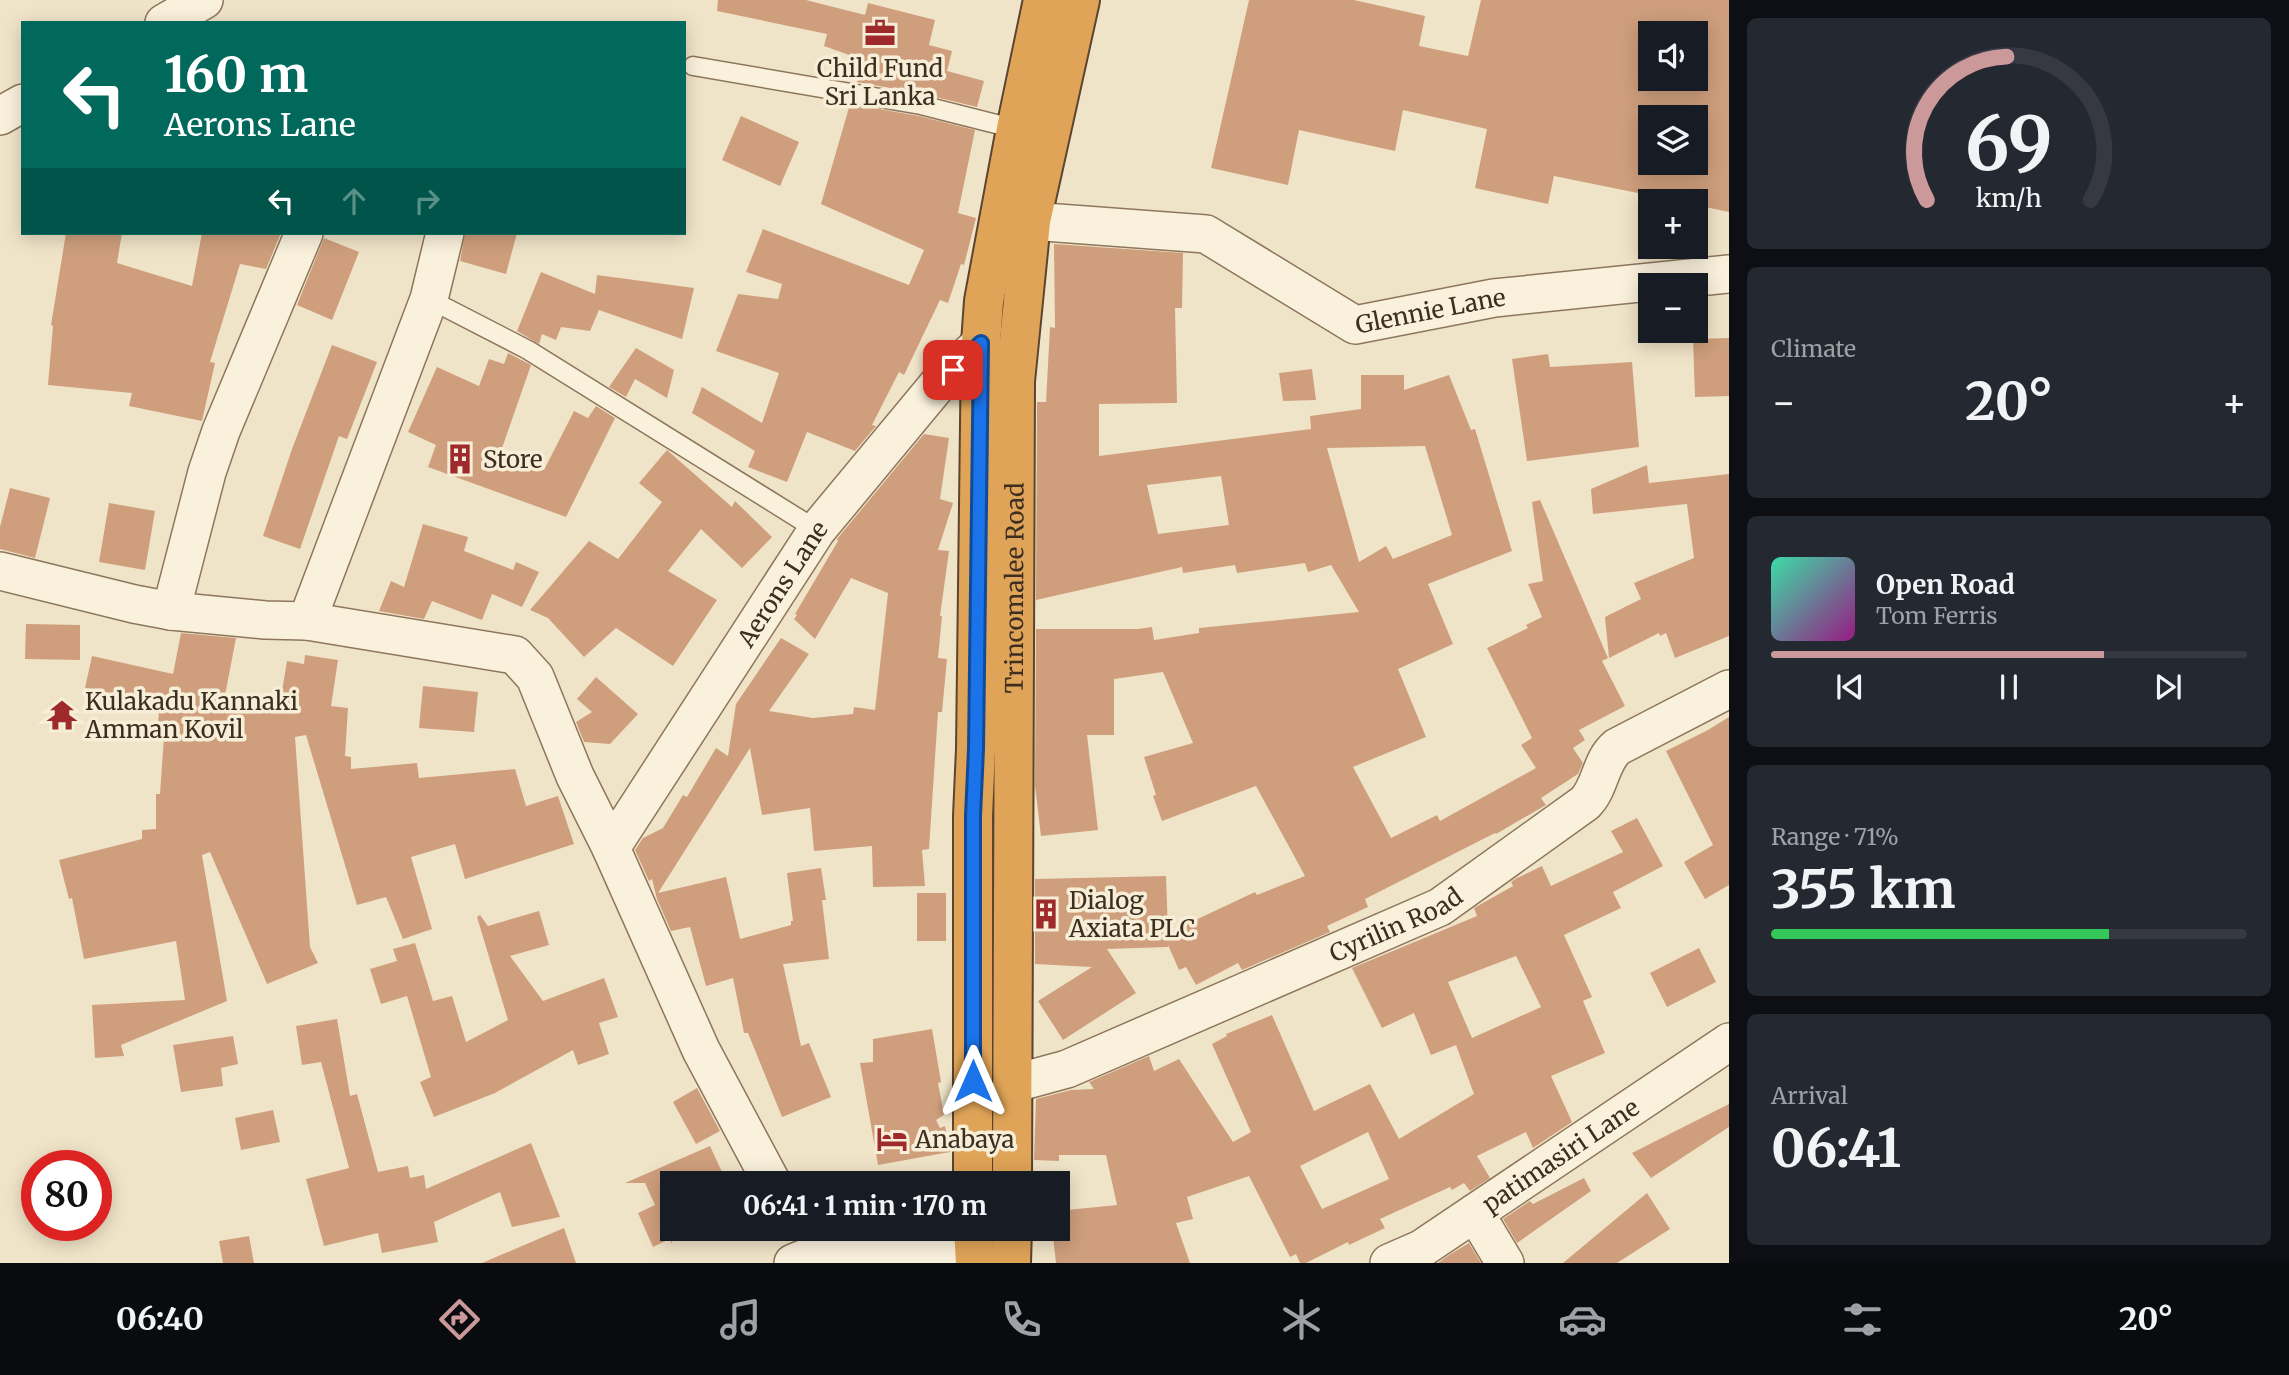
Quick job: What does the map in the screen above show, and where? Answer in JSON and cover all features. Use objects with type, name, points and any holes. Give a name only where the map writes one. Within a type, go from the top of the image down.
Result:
[{"type":"highway","name":"Trincomalee Road","points":[[973,1171],[972,829],[976,749],[981,343],[985,301],[1016,129],[1043,0]]},
{"type":"highway","name":"Trincomalee Road","points":[[1012,1171],[1015,381],[1031,221],[1080,0]]},
{"type":"highway","points":[[1011,1263],[1012,1241]]},
{"type":"street","points":[[167,21],[204,0]]},
{"type":"street","points":[[0,116],[21,104]]},
{"type":"street","name":"Glennie Lane","points":[[1031,221],[1206,234],[1355,325],[1494,298],[1729,274]]},
{"type":"street","points":[[171,611],[207,472],[221,430],[303,235]]},
{"type":"street","points":[[307,621],[429,299],[445,235]]},
{"type":"street","name":"Aerons Lane","points":[[611,848],[817,530],[939,383],[981,343]]},
{"type":"street","points":[[0,571],[171,611],[307,621],[515,654],[535,677],[576,776],[701,1050],[766,1171]]},
{"type":"street","name":"Cyrilin Road","points":[[1012,1084],[1067,1069],[1440,906],[1585,803],[1594,793],[1609,753],[1729,689]]},
{"type":"street","name":"patimasiri Lane","points":[[1389,1263],[1421,1250],[1729,1042]]},
{"type":"street","points":[[1475,1213],[1505,1263]]},
{"type":"street","points":[[800,1249],[974,1245]]},
{"type":"lane","points":[[693,66],[921,105],[1016,129]]},
{"type":"lane","points":[[429,299],[528,350],[817,530]]},
{"type":"building","points":[[718,0],[806,0],[865,15],[868,3],[935,20],[929,45],[952,51],[947,71],[984,81],[977,107],[857,82],[863,60],[824,46],[827,34],[717,11]]},
{"type":"building","points":[[1249,0],[1354,0],[1425,16],[1419,46],[1468,56],[1481,0],[1729,0],[1729,212],[1708,208],[1708,189],[1638,189],[1638,193],[1554,176],[1548,204],[1475,188],[1487,129],[1403,110],[1395,151],[1299,130],[1288,185],[1211,168]]},
{"type":"building","points":[[850,104],[919,116],[975,130],[958,213],[976,218],[964,265],[961,264],[948,303],[940,300],[904,375],[899,372],[872,425],[876,426],[855,451],[807,432],[787,482],[748,467],[755,451],[692,413],[702,387],[762,423],[779,373],[716,351],[738,294],[778,299],[782,284],[746,272],[763,229],[909,285],[924,250],[821,204]]},
{"type":"building","points":[[741,116],[799,142],[780,186],[722,160]]},
{"type":"building","points":[[66,235],[122,235],[117,263],[192,286],[202,235],[280,235],[266,269],[240,264],[210,362],[215,363],[202,421],[129,406],[132,393],[48,385],[51,325]]},
{"type":"building","points":[[465,235],[516,235],[506,274],[460,261]]},
{"type":"building","points":[[324,238],[359,252],[332,320],[297,305]]},
{"type":"building","points":[[1054,244],[1183,253],[1182,308],[1175,308],[1177,403],[1099,404],[1099,456],[1311,429],[1310,416],[1361,409],[1361,375],[1404,375],[1404,390],[1449,375],[1471,430],[1475,429],[1512,551],[1428,584],[1453,644],[1398,669],[1426,737],[1353,767],[1391,838],[1437,815],[1440,821],[1536,768],[1521,745],[1532,738],[1487,648],[1528,628],[1526,625],[1542,617],[1528,584],[1543,581],[1532,502],[1540,500],[1608,658],[1602,661],[1625,706],[1579,730],[1585,740],[1573,748],[1583,763],[1578,774],[1541,798],[1546,805],[1496,834],[1365,899],[1368,907],[1327,926],[1330,932],[1242,970],[1238,963],[1196,985],[1186,967],[1179,970],[1168,945],[1107,949],[1136,993],[1063,1040],[1038,1001],[1092,967],[1035,964],[1035,879],[1166,876],[1168,933],[1255,892],[1257,895],[1305,876],[1256,786],[1162,821],[1144,757],[1193,743],[1163,672],[1114,679],[1114,735],[1087,735],[1098,830],[1041,836],[1035,786],[1036,629],[1152,627],[1154,640],[1199,633],[1199,628],[1359,612],[1331,565],[1308,572],[1305,563],[1237,573],[1235,565],[1183,573],[1182,567],[1036,600],[1037,402],[1046,402],[1050,327],[1055,328]],"holes":[[[1425,446],[1452,535],[1393,559],[1386,546],[1359,562],[1327,448]],[[1221,476],[1229,525],[1158,534],[1147,485]]]},
{"type":"building","points":[[541,272],[595,294],[597,275],[694,288],[682,339],[599,310],[590,331],[561,327],[556,340],[542,334],[539,344],[517,331]]},
{"type":"building","points":[[1729,338],[1729,396],[1695,397],[1693,343],[1708,343],[1708,339]]},
{"type":"building","points":[[332,345],[377,362],[347,439],[339,436],[300,549],[263,536],[292,449]]},
{"type":"building","points":[[636,348],[674,370],[667,398],[635,379],[626,397],[609,387]]},
{"type":"building","points":[[508,353],[531,365],[500,454],[544,470],[574,411],[588,418],[596,406],[615,418],[566,517],[428,467],[436,445],[408,432],[437,367],[479,386],[489,359],[504,364]]},
{"type":"building","points":[[1548,354],[1550,367],[1632,362],[1639,447],[1527,461],[1512,359]]},
{"type":"building","points":[[1312,369],[1316,400],[1283,401],[1279,373]]},
{"type":"building","points":[[924,434],[949,438],[940,499],[953,503],[938,550],[949,551],[940,616],[938,658],[947,659],[942,712],[938,712],[929,849],[922,850],[925,886],[873,887],[872,846],[814,851],[810,808],[762,815],[750,748],[658,893],[726,877],[740,939],[791,925],[793,921],[787,873],[821,868],[826,900],[822,900],[829,959],[783,964],[801,1046],[809,1043],[831,1097],[782,1117],[748,1033],[744,1033],[733,978],[706,986],[690,927],[671,931],[657,899],[652,879],[649,881],[635,850],[643,838],[663,828],[683,795],[687,797],[716,748],[728,756],[736,704],[781,638],[809,654],[769,711],[813,718],[853,714],[854,707],[875,710],[888,593],[851,578],[815,639],[794,619],[837,539]]},
{"type":"building","points":[[667,450],[732,507],[735,501],[772,537],[742,568],[701,529],[668,571],[717,600],[673,666],[616,628],[584,657],[548,618],[530,610],[589,541],[618,559],[662,502],[639,483]]},
{"type":"building","points":[[1647,465],[1649,483],[1729,474],[1729,636],[1675,658],[1666,633],[1660,636],[1659,633],[1609,658],[1605,617],[1641,599],[1634,583],[1694,558],[1687,504],[1593,514],[1591,489]]},
{"type":"building","points":[[10,488],[50,498],[35,558],[0,549],[0,527]]},
{"type":"building","points":[[109,503],[155,511],[145,570],[99,562]]},
{"type":"building","points":[[423,524],[468,537],[464,551],[513,570],[516,562],[539,572],[522,607],[492,594],[482,620],[432,601],[424,619],[379,611],[391,581],[404,587]]},
{"type":"building","points":[[26,624],[80,625],[80,660],[25,659]]},
{"type":"building","points":[[181,633],[236,638],[222,711],[279,709],[287,661],[304,664],[305,655],[338,660],[331,706],[348,708],[345,756],[351,757],[351,769],[417,763],[419,778],[515,769],[526,806],[558,796],[574,844],[465,879],[455,844],[411,857],[432,929],[403,939],[386,897],[357,905],[306,735],[295,737],[310,947],[318,963],[267,984],[210,852],[202,855],[227,1001],[121,1045],[124,1056],[95,1058],[92,1005],[185,1000],[176,941],[84,959],[72,898],[69,899],[59,860],[142,839],[142,830],[156,829],[156,794],[160,794],[165,723],[158,722],[160,703],[85,688],[92,656],[173,674]]},
{"type":"building","points":[[596,677],[638,714],[610,744],[584,742],[576,722],[592,712],[577,699]]},
{"type":"building","points":[[423,686],[478,692],[474,732],[419,728]]},
{"type":"building","points":[[1729,717],[1729,885],[1705,899],[1684,862],[1713,845],[1666,751]]},
{"type":"building","points":[[1637,818],[1663,866],[1613,892],[1621,908],[1564,935],[1592,997],[1583,1001],[1605,1053],[1551,1076],[1572,1122],[1533,1148],[1526,1132],[1477,1156],[1490,1178],[1470,1191],[1464,1183],[1452,1190],[1450,1187],[1380,1219],[1385,1228],[1349,1245],[1348,1242],[1306,1263],[1300,1263],[1296,1254],[1290,1257],[1249,1176],[1187,1197],[1193,1219],[1176,1223],[1190,1263],[1056,1263],[1053,1241],[1070,1241],[1070,1210],[1117,1205],[1106,1155],[1059,1155],[1059,1161],[1034,1160],[1036,1099],[1071,1090],[1094,1089],[1089,1082],[1149,1056],[1154,1071],[1179,1059],[1233,1142],[1251,1132],[1212,1044],[1227,1036],[1226,1034],[1272,1015],[1314,1111],[1370,1084],[1399,1139],[1474,1094],[1456,1045],[1431,1055],[1414,1013],[1382,1028],[1352,968],[1477,916],[1474,908],[1513,886],[1511,882],[1515,879],[1542,866],[1551,886],[1623,852],[1611,831]],"holes":[[[1516,956],[1541,1007],[1472,1038],[1448,982]],[[1368,1132],[1389,1179],[1322,1209],[1300,1166]]]},
{"type":"building","points":[[917,893],[946,893],[946,941],[917,941]]},
{"type":"building","points":[[539,911],[549,945],[510,956],[543,1001],[604,978],[618,1017],[599,1023],[609,1054],[578,1065],[573,1050],[495,1093],[434,1117],[420,1082],[431,1077],[407,996],[381,1004],[370,969],[397,961],[393,949],[415,943],[433,1001],[452,996],[466,1042],[508,1020],[477,917],[480,915],[488,926]]},
{"type":"building","points":[[1699,948],[1716,982],[1667,1007],[1650,973]]},
{"type":"building","points":[[337,1019],[350,1096],[357,1094],[378,1172],[408,1166],[410,1178],[424,1175],[426,1189],[531,1143],[560,1217],[512,1227],[500,1192],[434,1222],[438,1242],[382,1253],[378,1233],[324,1246],[306,1179],[349,1168],[321,1062],[302,1065],[296,1026]]},
{"type":"building","points":[[932,1029],[944,1115],[936,1120],[940,1128],[945,1126],[950,1152],[878,1165],[860,1063],[873,1062],[873,1039]]},
{"type":"building","points":[[233,1036],[238,1064],[221,1068],[223,1086],[181,1092],[173,1045]]},
{"type":"building","points":[[697,1088],[720,1131],[696,1144],[673,1102]]},
{"type":"building","points":[[1729,1104],[1729,1127],[1651,1178],[1632,1153]]},
{"type":"building","points":[[273,1110],[280,1142],[241,1150],[235,1118]]},
{"type":"building","points":[[710,1146],[721,1171],[660,1171],[660,1241],[666,1241],[653,1247],[638,1213],[655,1205],[645,1183],[625,1183]]},
{"type":"building","points":[[1584,1178],[1591,1191],[1517,1243],[1503,1219],[1530,1201],[1533,1204]]},
{"type":"building","points":[[1647,1193],[1670,1229],[1617,1263],[1563,1263]]},
{"type":"building","points":[[564,1228],[576,1263],[482,1263]]},
{"type":"building","points":[[249,1236],[254,1263],[223,1263],[219,1241]]},
{"type":"building","points":[[1469,1243],[1481,1263],[1438,1263],[1449,1255]]},
{"type":"place","name":"Child Fund Sri Lanka","points":[[880,33]]},
{"type":"place","name":"Store","points":[[460,459]]},
{"type":"place","name":"Kulakadu Kannaki Amman Kovil","points":[[62,715]]},
{"type":"place","name":"Dialog Axiata PLC","points":[[1046,914]]},
{"type":"place","name":"Anabaya","points":[[892,1139]]},
{"type":"route","points":[[953,370],[981,343],[973,816],[973,1081]]}]
